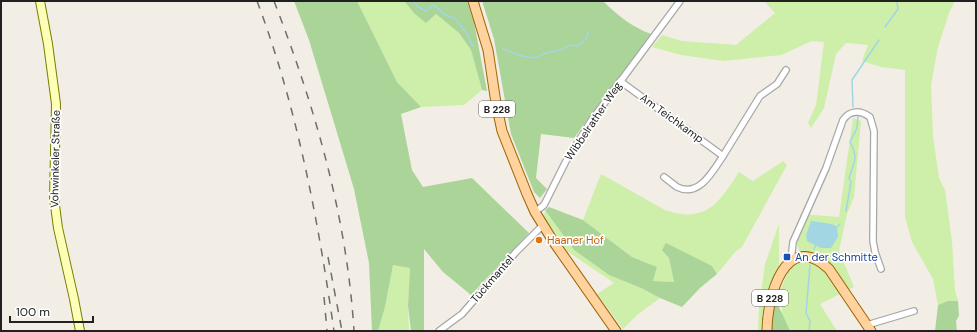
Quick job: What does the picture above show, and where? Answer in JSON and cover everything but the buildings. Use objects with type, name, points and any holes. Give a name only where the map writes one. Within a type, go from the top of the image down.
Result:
[{"type":"main road","name":"B 228","points":[[473,1],[488,50],[502,131],[535,212],[616,331]]},
{"type":"main road","points":[[791,261],[799,257],[806,257],[815,258],[822,262],[829,269],[869,328]]},
{"type":"main road","name":"B 228","points":[[767,331],[768,308],[773,289],[784,268],[791,261]]},
{"type":"street","name":"Vohwinkeler Straße","points":[[40,1],[48,44],[56,104],[55,214],[80,331]]},
{"type":"street","name":"Wibbelrather Weg","points":[[535,212],[544,205],[566,161],[591,120],[680,1]]},
{"type":"street","points":[[664,177],[679,188],[696,188],[703,183],[723,156],[760,96],[777,84],[786,70]]},
{"type":"street","name":"Am Teichkamp","points":[[620,81],[723,156]]},
{"type":"street","points":[[791,261],[793,242],[826,168],[843,120],[846,115],[852,112],[859,112],[870,117],[874,131],[873,241],[881,269]]},
{"type":"street","name":"Tückmantel","points":[[439,331],[462,314],[516,252],[543,225]]},
{"type":"street","points":[[869,328],[914,311]]},
{"type":"green space","points":[[294,1],[357,1],[397,82],[421,107],[401,114],[412,170],[423,187],[472,178],[529,233],[471,295],[443,272],[424,249],[424,331],[411,331],[408,306],[410,268],[393,265],[385,307],[378,331],[372,331],[369,263],[354,189],[309,40]]},
{"type":"green space","points":[[357,1],[404,1],[414,13],[436,14],[459,33],[471,50],[482,90],[464,105],[421,107],[397,82]]},
{"type":"green space","points":[[404,1],[467,1],[474,22],[487,91],[482,90],[471,50],[459,33],[436,14],[426,23],[414,13]]},
{"type":"green space","points":[[482,1],[603,1],[625,20],[637,28],[651,34],[574,138],[541,134],[536,178],[547,189],[540,198],[534,192],[511,134],[494,39]]},
{"type":"green space","points":[[764,1],[955,1],[949,13],[938,47],[931,85],[933,136],[939,178],[945,190],[952,241],[955,291],[958,301],[948,301],[938,305],[933,279],[912,242],[905,217],[905,70],[881,67],[862,61],[868,45],[846,43],[836,54],[824,108],[811,128],[808,123],[816,105],[824,42],[812,41],[781,55],[724,61],[681,55],[652,47],[662,35],[682,41],[736,45],[775,13]]},
{"type":"green space","points":[[853,118],[861,121],[854,197],[847,214],[839,251],[854,287],[820,304],[837,331],[790,331],[782,315],[782,296],[780,290],[789,270],[799,262],[804,262],[793,235],[801,214],[839,217]]},
{"type":"green space","points":[[783,161],[787,165],[742,247],[736,251],[717,274],[712,266],[662,250],[669,258],[674,282],[653,281],[657,267],[632,257],[583,220],[601,174],[665,210],[679,214],[691,214],[710,208],[718,201],[739,172],[753,181]]},
{"type":"green space","points":[[549,207],[583,220],[632,257],[657,267],[653,281],[674,282],[669,258],[662,250],[666,243],[712,266],[717,274],[700,288],[682,307],[609,275],[574,250],[545,210]]},
{"type":"green space","points":[[545,210],[574,250],[609,275],[641,288],[660,298],[637,315],[623,329],[597,294],[614,283],[567,251],[544,216]]},
{"type":"green space","points":[[779,224],[779,268],[764,299],[762,331],[758,331],[759,308],[765,264]]},
{"type":"green space","points":[[393,265],[410,267],[408,306],[409,331],[378,331],[385,307]]},
{"type":"green space","points":[[774,296],[790,331],[772,331]]},
{"type":"green space","points":[[948,301],[958,301],[959,316],[956,321],[957,331],[935,331],[938,305]]},
{"type":"water","points":[[811,221],[832,224],[837,227],[838,237],[831,248],[821,248],[807,241],[806,235]]},
{"type":"waterway","points":[[413,1],[418,7],[426,11],[433,5],[445,15],[455,18],[467,34],[473,46]]},
{"type":"waterway","points":[[885,27],[898,9],[897,2]]},
{"type":"waterway","points":[[503,49],[522,56],[535,58],[539,55],[566,48],[570,45],[578,46],[586,39],[589,31]]},
{"type":"waterway","points":[[853,107],[852,80],[879,40]]},
{"type":"waterway","points":[[846,211],[851,182],[849,178],[855,160],[853,148],[850,142],[857,128],[858,115]]},
{"type":"waterway","points":[[836,228],[840,224]]},
{"type":"waterway","points":[[814,249],[816,245]]},
{"type":"waterway","points":[[809,331],[810,321],[806,313],[810,265]]},
{"type":"railway","points":[[257,1],[284,82],[295,122],[321,247],[334,331]]},
{"type":"railway","points":[[274,1],[303,81],[327,163],[344,246],[354,331]]},
{"type":"railway","points":[[328,257],[342,331]]},
{"type":"railway","points":[[324,297],[327,331]]},
{"type":"place","name":"Haaner Hof","points":[[539,240]]},
{"type":"place","name":"An der Schmitte","points":[[787,257]]}]
